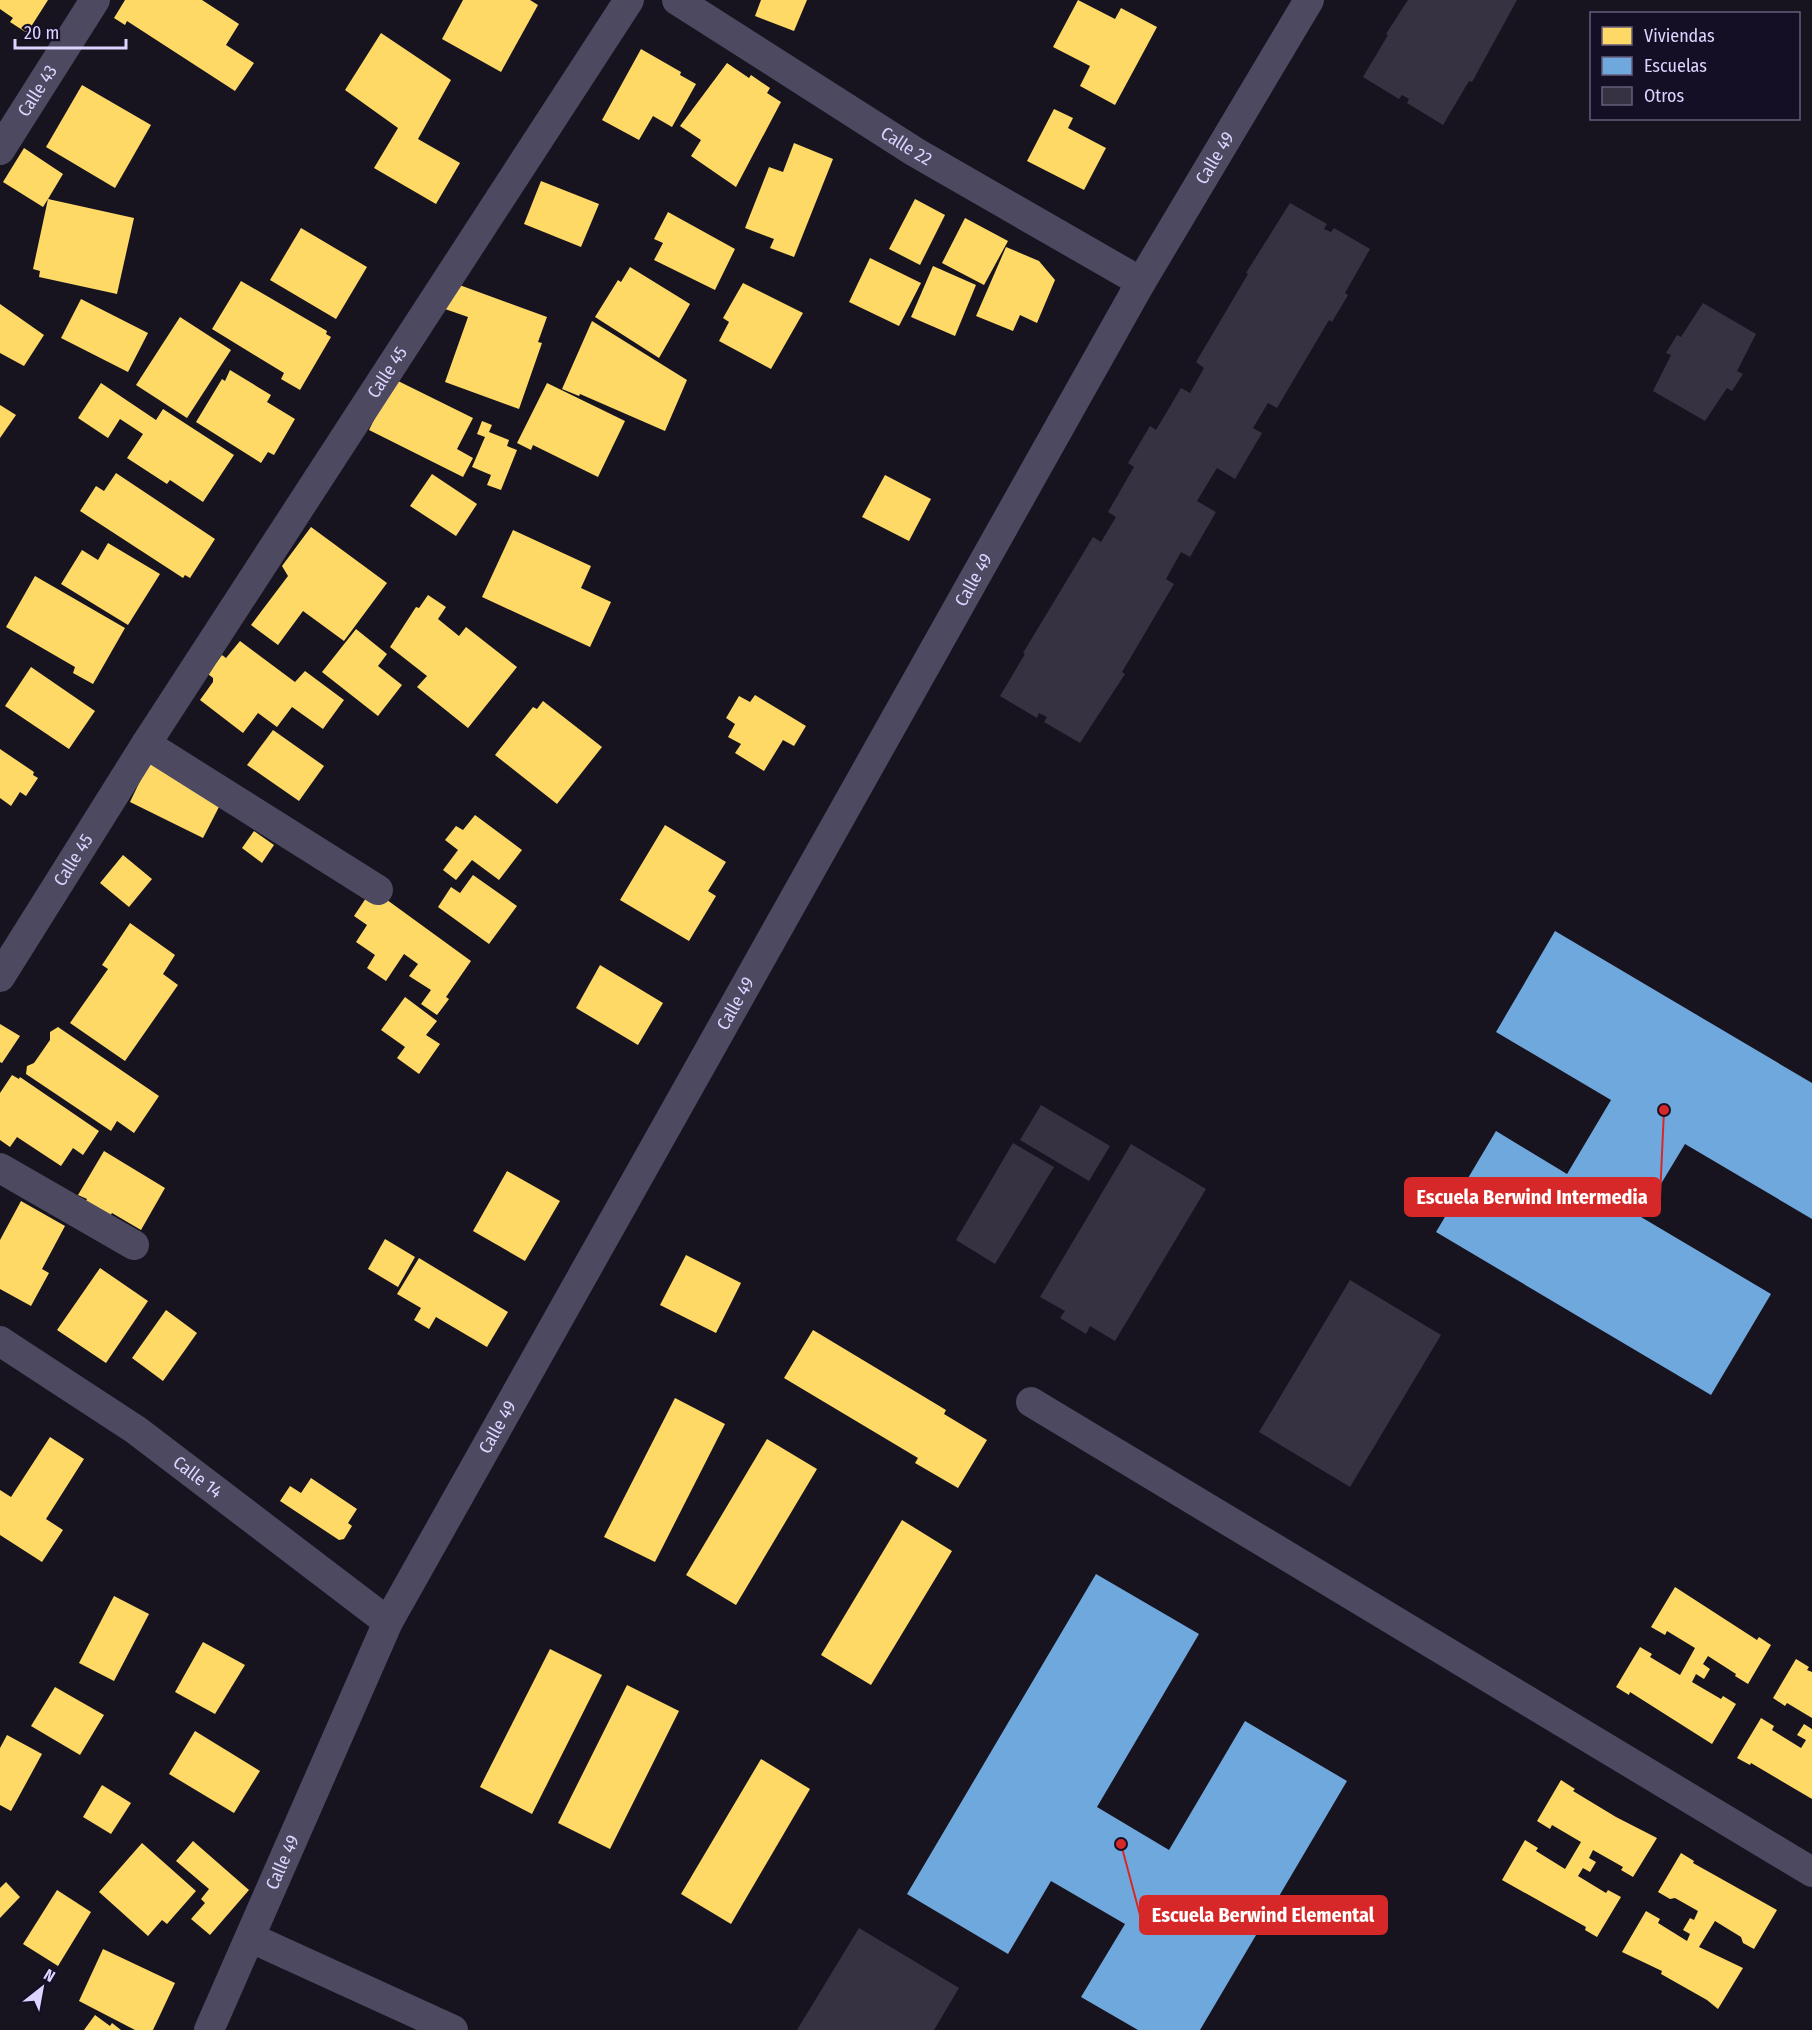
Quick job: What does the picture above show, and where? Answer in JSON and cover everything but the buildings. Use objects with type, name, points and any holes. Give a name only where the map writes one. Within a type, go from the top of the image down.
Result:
[{"type":"street","name":"Calle 43","points":[[0,150],[96,0]]},
{"type":"street","name":"Calle 45","points":[[0,977],[146,744],[629,0]]},
{"type":"street","name":"Calle 22","points":[[677,0],[915,152],[1141,282]]},
{"type":"street","name":"Calle 49","points":[[209,2030],[388,1622],[1141,282],[1308,0]]},
{"type":"street","points":[[146,744],[378,890]]},
{"type":"street","points":[[0,1168],[134,1245]]},
{"type":"street","name":"Calle 14","points":[[0,1341],[136,1430],[388,1622]]},
{"type":"street","points":[[1031,1402],[1812,1872]]},
{"type":"street","points":[[251,1938],[453,2030]]},
{"type":"place","name":"Escuela Berwind Intermedia","points":[[1664,1110]]},
{"type":"place","name":"Escuela Berwind Elemental","points":[[1121,1844]]}]
